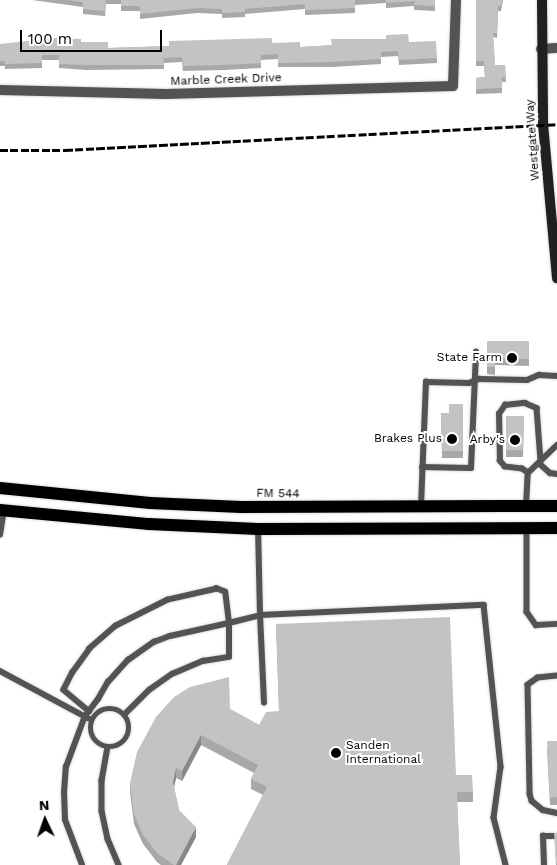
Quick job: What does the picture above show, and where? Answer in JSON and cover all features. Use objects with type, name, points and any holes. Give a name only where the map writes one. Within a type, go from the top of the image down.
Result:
[{"type":"main road","name":"FM 544","points":[[0,488],[150,503],[256,507],[420,508],[557,506]]},
{"type":"main road","points":[[256,507],[258,529]]},
{"type":"main road","points":[[2,510],[149,524],[258,529],[557,528]]},
{"type":"street","name":"Marble Creek Drive","points":[[0,90],[166,94],[453,86],[456,0]]},
{"type":"street","name":"Westgate Way","points":[[542,0],[543,124],[557,278]]},
{"type":"street","points":[[541,49],[557,48]]},
{"type":"lane","points":[[422,467],[471,468],[476,352]]},
{"type":"lane","points":[[420,508],[426,382],[469,384],[475,381],[527,380],[539,375],[557,376]]},
{"type":"lane","points":[[528,474],[522,469],[505,466],[500,461],[500,414],[505,405],[526,403],[538,408],[540,462],[550,473],[557,474]]},
{"type":"lane","points":[[526,507],[528,474],[557,445]]},
{"type":"lane","points":[[0,535],[2,510]]},
{"type":"lane","points":[[527,528],[527,612],[536,625],[557,624]]},
{"type":"lane","points":[[258,529],[264,703]]},
{"type":"lane","points":[[93,721],[64,690],[73,672],[90,649],[116,626],[168,600],[217,589],[224,592],[229,623],[229,657],[203,661],[172,674],[149,690],[124,715]]},
{"type":"lane","points":[[82,865],[65,820],[64,793],[66,768],[87,714],[108,682],[128,660],[154,642],[170,636],[260,615],[484,605],[501,767],[494,818],[506,865]]},
{"type":"lane","points":[[0,671],[87,714]]},
{"type":"lane","points":[[557,676],[538,678],[528,685],[530,794],[543,810],[557,812]]},
{"type":"lane","points":[[104,710],[115,710],[124,715],[129,725],[128,737],[120,745],[108,747],[99,744],[92,736],[93,721],[104,710]]},
{"type":"lane","points":[[108,747],[102,780],[102,811],[108,839],[119,865]]},
{"type":"lane","points":[[544,865],[543,836],[557,836]]},
{"type":"building","points":[[67,0],[106,0],[105,11],[83,9],[83,2]]},
{"type":"building","points":[[121,0],[355,0],[355,8],[305,10],[305,4],[245,9],[245,12],[222,13],[222,9],[197,8],[140,14],[140,6],[121,6]]},
{"type":"building","points":[[386,0],[435,0],[435,6],[414,5],[415,1],[386,3]]},
{"type":"building","points":[[476,0],[502,0],[501,6],[498,6],[497,33],[493,33],[495,65],[505,65],[506,77],[502,77],[502,88],[476,89],[476,78],[485,77],[484,61],[476,61]]},
{"type":"building","points":[[408,34],[409,42],[436,41],[437,58],[399,60],[398,51],[381,52],[381,59],[333,62],[278,63],[278,54],[261,55],[261,63],[224,65],[183,66],[182,57],[163,58],[164,65],[59,64],[59,55],[42,55],[42,63],[5,64],[5,61],[0,61],[0,44],[54,38],[81,39],[81,42],[108,42],[108,48],[169,46],[169,41],[272,38],[272,43],[300,42],[300,47],[332,45],[331,39],[386,39],[386,35]]},
{"type":"building","points":[[487,341],[529,341],[529,359],[495,358],[495,367],[487,367]]},
{"type":"building","name":"Brakes Plus","points":[[449,404],[463,404],[463,451],[442,451],[441,413],[449,413]]},
{"type":"building","name":"Arby's","points":[[506,416],[524,416],[523,450],[506,450]]},
{"type":"building","name":"Sanden International","points":[[450,617],[456,775],[472,775],[473,792],[457,792],[460,865],[228,865],[267,787],[251,779],[258,765],[201,735],[182,771],[176,768],[173,782],[179,810],[196,827],[176,865],[157,853],[143,835],[134,814],[130,783],[137,752],[156,717],[174,697],[190,687],[229,677],[230,709],[259,725],[266,712],[279,711],[276,624]]},
{"type":"building","points":[[547,741],[557,741],[557,797],[550,798]]},
{"type":"building","points":[[554,833],[557,833],[557,865]]},
{"type":"railway","points":[[0,150],[65,150],[557,124]]},
{"type":"place","name":"State Farm","points":[[512,358]]},
{"type":"place","name":"Brakes Plus","points":[[452,439]]},
{"type":"place","name":"Arby's","points":[[515,440]]},
{"type":"place","name":"Sanden International","points":[[336,753]]}]
